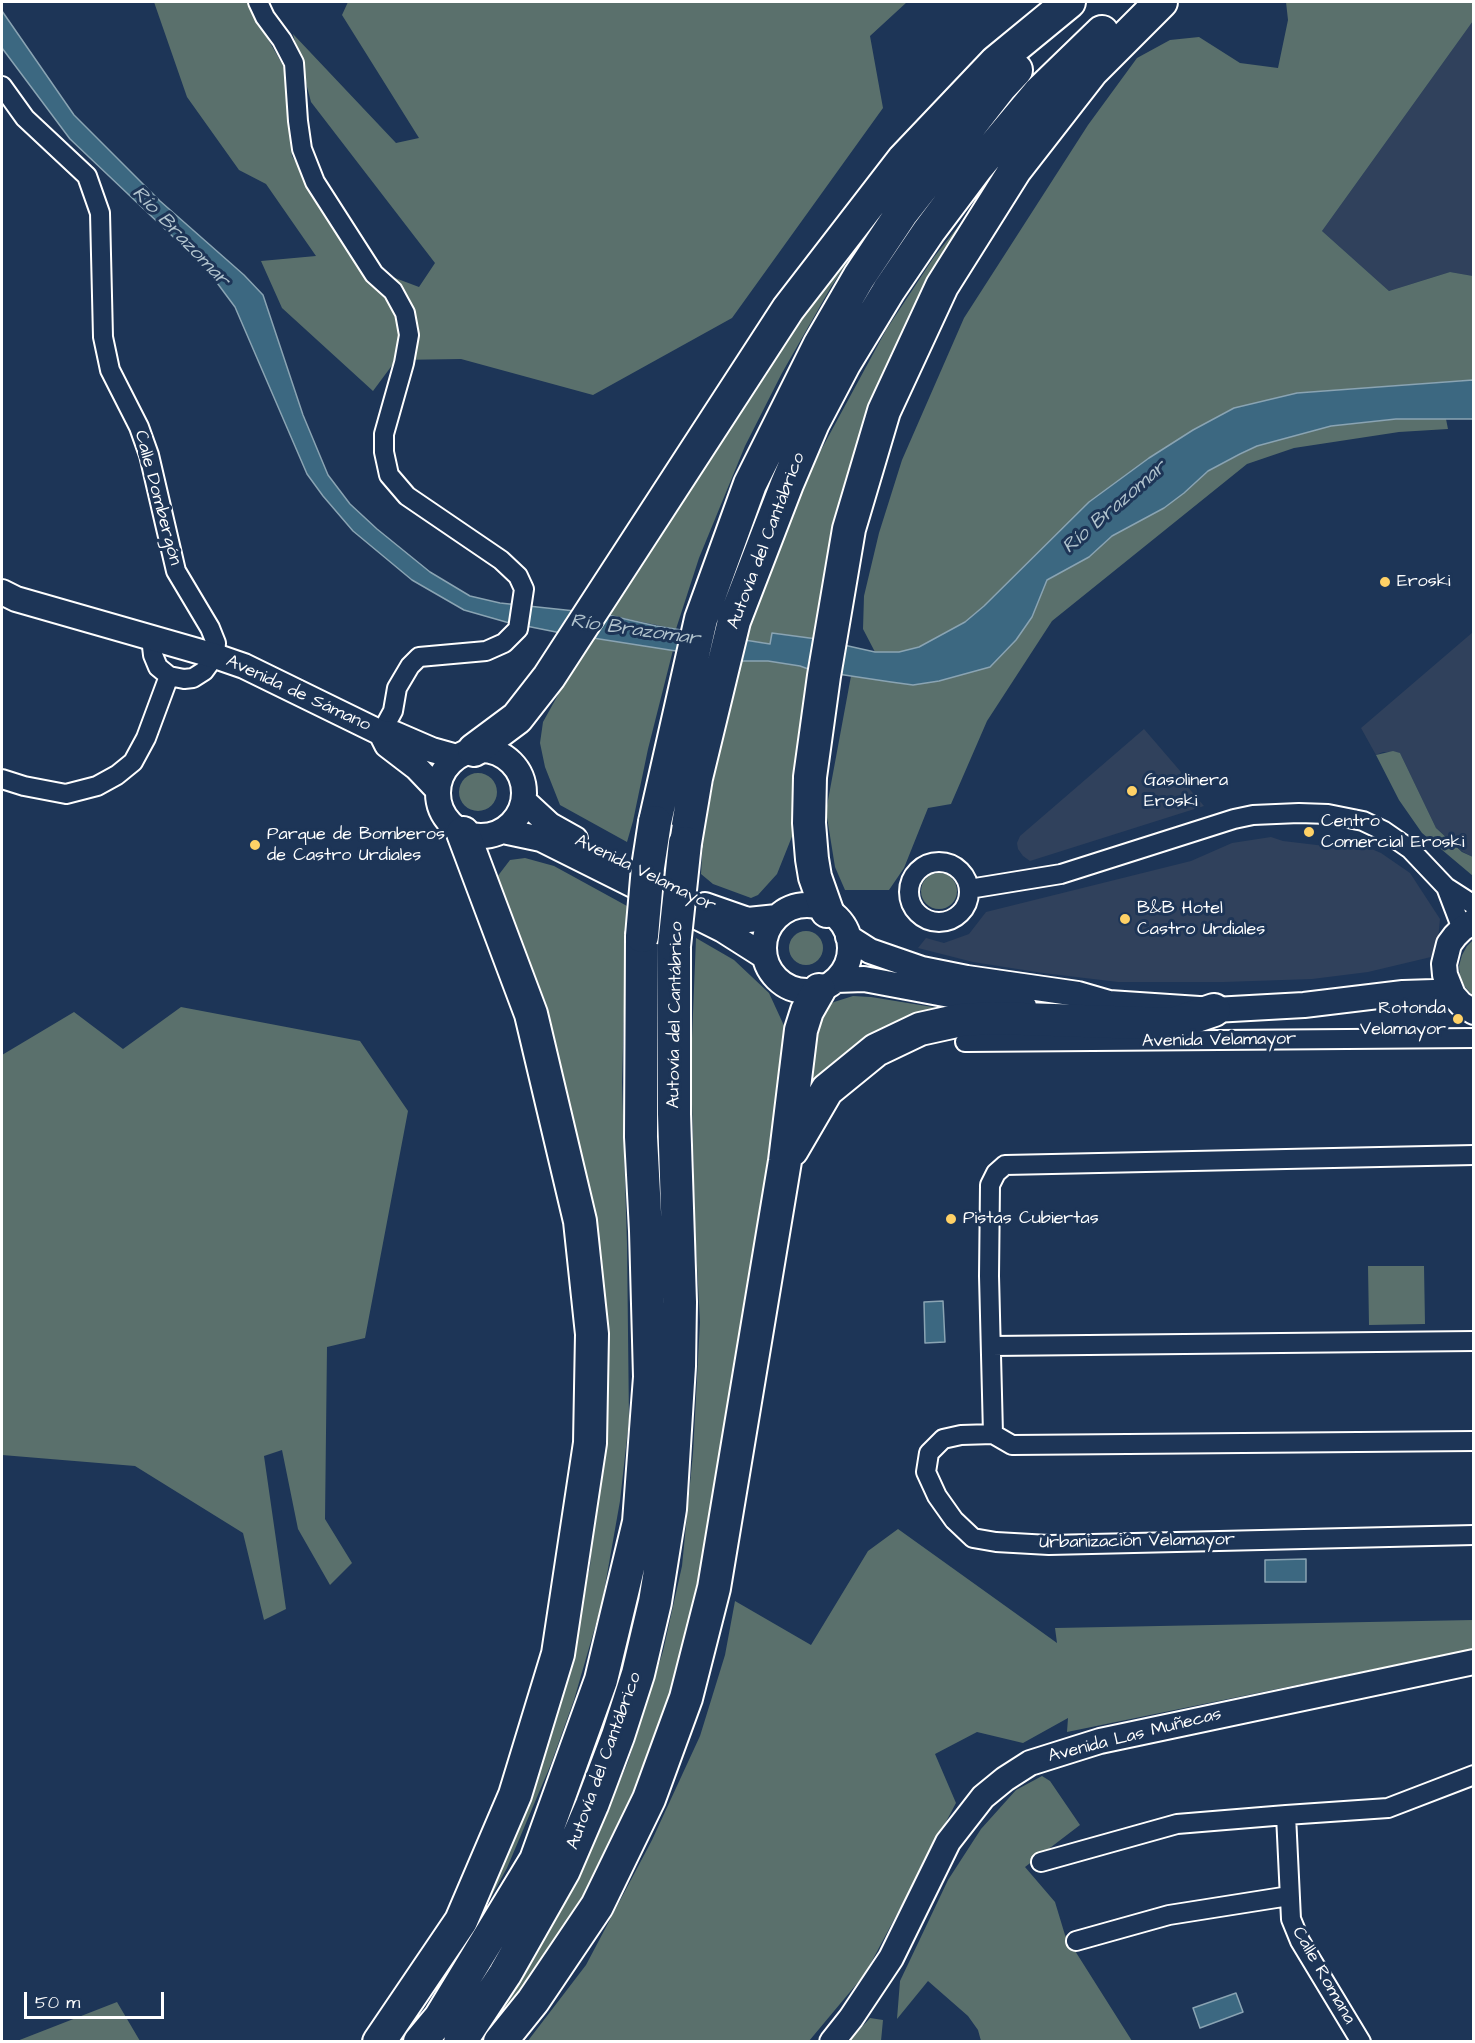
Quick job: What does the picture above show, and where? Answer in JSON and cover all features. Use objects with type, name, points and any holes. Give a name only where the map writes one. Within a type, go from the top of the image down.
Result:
[{"type":"highway","points":[[465,753],[517,718],[549,677],[789,309],[903,160],[996,62],[1069,2]]},
{"type":"highway","name":"Autovía del Cantábrico","points":[[420,2042],[440,2018],[536,1860],[601,1680],[639,1522],[650,1377],[641,1137],[642,936],[648,867],[656,822],[701,619],[750,484],[820,344],[859,277],[901,214],[1001,86],[1082,2]]},
{"type":"highway","name":"Autovía del Cantábrico","points":[[460,2042],[505,1974],[564,1870],[618,1736],[638,1674],[655,1602],[670,1509],[680,1366],[674,1114],[674,946],[685,843],[696,778],[734,621],[751,573],[813,423],[844,364],[888,290],[977,166],[1039,93],[1133,2]]},
{"type":"highway","points":[[827,910],[815,877],[809,823],[810,777],[824,676],[849,529],[884,411],[942,286],[1015,170],[1092,71],[1161,2]]},
{"type":"highway","points":[[379,2042],[460,1921],[515,1796],[558,1654],[590,1443],[592,1334],[580,1221],[531,1014],[463,833]]},
{"type":"highway","points":[[500,2042],[533,2001],[597,1906],[649,1799],[686,1698],[714,1588],[785,1161],[801,1030],[807,1011],[828,985]]},
{"type":"highway","points":[[785,1161],[827,1090],[876,1050],[920,1029],[961,1020],[993,1018],[1173,1024],[1214,1010]]},
{"type":"street","points":[[258,2],[294,63],[302,149],[315,182],[374,274],[393,291],[405,313],[409,335],[384,434],[384,452],[389,475],[407,496],[501,560],[518,576],[524,589],[518,629],[504,643],[486,651],[419,657],[410,666],[397,688],[393,711],[381,733]]},
{"type":"street","name":"Calle Dombergón","points":[[2,86],[25,118],[87,176],[100,213],[104,337],[110,370],[139,427],[149,456],[176,571],[210,628],[216,643],[215,656]]},
{"type":"street","name":"Avenida de Sámano","points":[[2,592],[16,599],[215,656],[274,679],[381,733],[395,734],[432,750],[465,753]]},
{"type":"street","points":[[2,779],[66,794],[97,786],[134,762],[146,738],[169,675],[158,667],[153,654],[151,638]]},
{"type":"street","name":"Avenida de Sámano","points":[[169,675],[184,679],[193,678],[204,671],[215,656]]},
{"type":"street","name":"Avenida de Sámano","points":[[381,733],[387,745],[417,768],[437,789]]},
{"type":"street","points":[[485,750],[507,759],[516,767],[524,789],[524,801],[513,823],[503,831],[491,836],[477,837],[463,833],[443,816],[438,803],[437,789],[440,776],[447,765],[465,753],[485,750]]},
{"type":"street","name":"Avenida Velamayor","points":[[524,801],[564,834],[709,907],[748,920],[777,917]]},
{"type":"street","points":[[969,889],[1060,874],[1233,819],[1253,815],[1299,813],[1328,814],[1363,821],[1384,831],[1410,849],[1446,887],[1473,905]]},
{"type":"street","name":"Avenida Velamayor","points":[[503,831],[541,838],[723,930],[764,956]]},
{"type":"street","points":[[1446,887],[1468,925],[1449,944],[1444,964],[1448,985],[1461,1004],[1473,1012]]},
{"type":"street","points":[[815,906],[827,910],[844,926],[848,937],[850,949],[843,971],[828,985],[808,991],[795,990],[784,985],[768,968],[764,956],[766,935],[777,917],[789,909],[815,906]]},
{"type":"street","name":"Avenida Velamayor","points":[[848,937],[870,951],[922,969],[1078,994],[1109,1003],[1214,1010],[1304,1005],[1403,993],[1434,992],[1453,995]]},
{"type":"street","name":"Avenida Velamayor","points":[[1403,993],[1426,980],[1444,964]]},
{"type":"street","name":"Avenida Velamayor","points":[[828,985],[864,979],[987,1002],[1080,1011],[1109,1003]]},
{"type":"street","name":"Avenida Velamayor","points":[[965,1042],[1473,1038]]},
{"type":"street","points":[[993,1434],[989,1276],[990,1185],[996,1173],[1005,1165],[1473,1155]]},
{"type":"street","points":[[992,1346],[1473,1341]]},
{"type":"street","name":"Urbanización Velamayor","points":[[1473,1441],[1012,1445],[993,1434],[961,1435],[943,1439],[929,1453],[926,1472],[954,1520],[973,1538],[996,1542],[1050,1545],[1473,1535]]},
{"type":"street","name":"Avenida Las Muñecas","points":[[832,2042],[891,1958],[948,1842],[983,1797],[1030,1763],[1100,1741],[1473,1662]]},
{"type":"street","points":[[1041,1862],[1177,1824],[1388,1808],[1473,1775]]},
{"type":"street","name":"Calle Romana","points":[[1286,1815],[1291,1919],[1300,1941],[1361,2042]]},
{"type":"street","points":[[1076,1941],[1169,1915],[1289,1896]]},
{"type":"shaded area","points":[[1473,21],[1473,276],[1450,272],[1389,291],[1322,231]]},
{"type":"shaded area","points":[[1473,632],[1473,857],[1463,852],[1436,828],[1400,753],[1383,752],[1376,755],[1361,728]]},
{"type":"shaded area","name":"Gasolinera Eroski","points":[[1144,729],[1181,772],[1179,777],[1204,806],[1030,861],[1023,856],[1017,843],[1020,836]]},
{"type":"shaded area","points":[[1271,837],[1283,841],[1342,848],[1355,842],[1381,853],[1410,873],[1440,919],[1438,940],[1431,957],[1368,972],[1312,979],[1118,982],[973,962],[918,948],[926,938],[944,943],[969,934],[986,912],[1191,861],[1232,843]]},
{"type":"green space","points":[[154,2],[247,2],[285,69],[292,156],[358,264],[419,287],[435,263],[311,102],[293,34],[396,143],[419,138],[342,15],[348,2],[907,2],[870,36],[883,108],[732,318],[593,395],[461,359],[396,360],[373,391],[282,308],[261,261],[316,256],[266,184],[239,170],[187,97]]},
{"type":"green space","points":[[1286,2],[1473,2],[1473,21],[1322,231],[1389,291],[1450,272],[1473,276],[1473,380],[1297,393],[1234,408],[1193,430],[1149,458],[1089,502],[965,622],[919,647],[899,652],[875,652],[863,629],[864,596],[879,533],[902,460],[964,318],[1088,125],[1137,58],[1170,40],[1199,37],[1240,63],[1278,68],[1288,20]]},
{"type":"green space","points":[[900,182],[831,287],[782,373],[745,446],[699,558],[676,629],[603,614],[812,288]]},
{"type":"green space","points":[[979,200],[953,244],[817,639],[772,633],[771,644],[746,640],[769,570],[814,463],[886,330],[934,257]]},
{"type":"green space","points":[[1396,419],[1446,419],[1448,429],[1399,432],[1294,448],[1247,464],[1052,621],[987,721],[951,804],[928,808],[904,868],[889,890],[845,890],[835,867],[826,811],[851,676],[913,685],[990,667],[1016,640],[1032,617],[1047,580],[1089,557],[1112,536],[1184,493],[1208,471],[1257,446],[1331,426]]},
{"type":"green space","points":[[590,637],[673,650],[627,842],[560,805],[545,767],[540,743],[543,722]]},
{"type":"green space","points":[[740,661],[768,661],[811,670],[795,829],[777,874],[758,895],[751,898],[713,884],[701,874],[703,836],[729,700]]},
{"type":"green space","points":[[1393,751],[1400,753],[1436,828],[1462,852],[1473,857],[1473,876],[1422,833],[1399,800],[1376,755]]},
{"type":"green space","points":[[478,773],[485,774],[491,779],[496,785],[496,799],[491,805],[485,810],[478,811],[471,810],[465,805],[460,799],[459,792],[460,785],[465,779],[471,774]]},
{"type":"green space","points":[[525,858],[554,866],[627,906],[622,1082],[629,1420],[620,1501],[602,1603],[574,1700],[551,1764],[507,1868],[441,1982],[434,1975],[556,1700],[590,1567],[602,1402],[518,935],[497,877],[510,860]]},
{"type":"green space","points":[[939,873],[952,878],[957,891],[952,904],[939,909],[926,904],[921,891],[926,878]]},
{"type":"green space","points":[[806,931],[818,936],[823,948],[818,960],[806,965],[794,960],[789,948],[794,936]]},
{"type":"green space","points":[[696,938],[734,960],[769,993],[786,1030],[783,1112],[684,1673],[628,1820],[553,1961],[492,2028],[565,1900],[591,1849],[628,1762],[663,1651],[682,1566],[693,1453],[700,1322],[691,1063]]},
{"type":"green space","points":[[1473,940],[1473,996],[1460,977],[1459,966],[1462,955]]},
{"type":"green space","points":[[853,996],[957,1011],[802,1110],[818,1022],[828,1006]]},
{"type":"green space","points":[[181,1007],[360,1041],[408,1111],[365,1338],[327,1347],[325,1519],[352,1563],[330,1585],[298,1529],[282,1450],[264,1456],[286,1609],[264,1620],[243,1533],[135,1466],[2,1455],[2,1055],[74,1012],[123,1049]]},
{"type":"green space","points":[[1368,1266],[1424,1266],[1425,1324],[1369,1325]]},
{"type":"green space","points":[[898,1529],[1057,1643],[1055,1628],[1473,1620],[1473,1649],[1067,1732],[1068,1718],[1023,1743],[977,1732],[935,1754],[956,1803],[865,1974],[809,2041],[527,2042],[586,1965],[652,1840],[700,1736],[725,1655],[735,1601],[811,1645],[868,1551]]},
{"type":"green space","points":[[1042,1776],[1050,1781],[1080,1825],[1025,1867],[1055,1902],[1065,1935],[1132,2041],[981,2041],[978,2030],[968,2016],[928,1981],[897,2019],[900,1981],[948,1880],[981,1829],[1016,1790]]},
{"type":"green space","points":[[117,2002],[140,2041],[17,2041]]},
{"type":"green space","points":[[870,2018],[883,2020],[881,2041],[849,2041]]},
{"type":"water","name":"Río Brazomar","points":[[2,11],[74,115],[160,201],[244,275],[263,295],[303,415],[328,475],[350,504],[430,572],[470,596],[500,603],[603,614],[656,626],[770,644],[772,633],[817,639],[875,652],[899,652],[919,647],[965,622],[1089,502],[1149,458],[1193,430],[1234,408],[1297,393],[1473,380],[1473,419],[1396,419],[1331,426],[1257,446],[1240,454],[1208,471],[1164,508],[1112,536],[1089,557],[1047,580],[1032,617],[1016,640],[990,667],[939,681],[913,685],[811,670],[768,661],[740,661],[561,633],[506,622],[464,610],[412,580],[353,531],[323,496],[307,474],[235,307],[206,268],[70,139],[2,48]]},
{"type":"water","points":[[943,1301],[945,1342],[925,1343],[924,1302]]},
{"type":"water","points":[[1306,1559],[1306,1582],[1265,1582],[1265,1560]]},
{"type":"water","points":[[1236,1993],[1243,2012],[1200,2028],[1193,2008]]},
{"type":"place","name":"Eroski","points":[[1385,582]]},
{"type":"place","name":"Gasolinera Eroski","points":[[1132,791]]},
{"type":"place","name":"Centro Comercial Eroski","points":[[1309,832]]},
{"type":"place","name":"Parque de Bomberos de Castro Urdiales","points":[[255,845]]},
{"type":"place","name":"B&B Hotel Castro Urdiales","points":[[1125,919]]},
{"type":"place","name":"Rotonda Velamayor","points":[[1458,1019]]},
{"type":"place","name":"Pistas Cubiertas","points":[[951,1219]]}]
